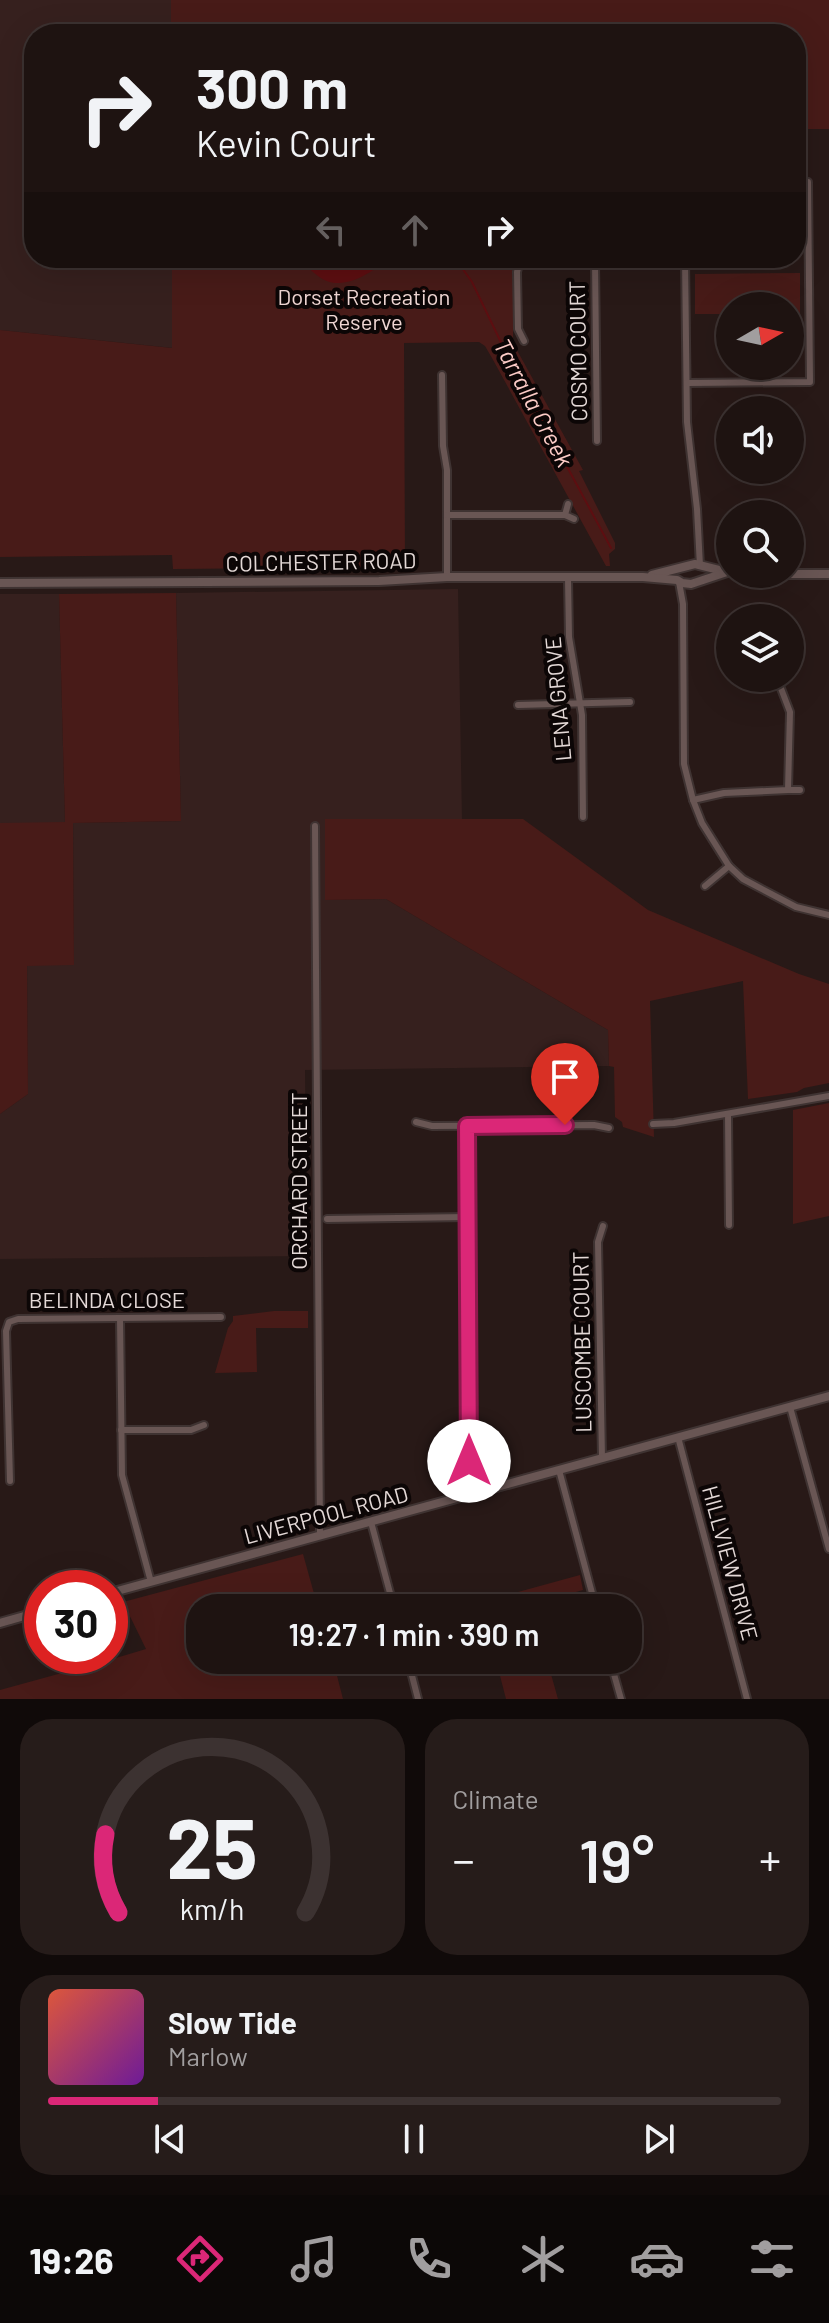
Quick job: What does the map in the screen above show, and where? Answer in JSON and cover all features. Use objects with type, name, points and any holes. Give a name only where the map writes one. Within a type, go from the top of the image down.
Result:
[{"type":"main road","name":"COLCHESTER ROAD","points":[[643,577],[697,566]]},
{"type":"main road","points":[[697,566],[716,570]]},
{"type":"main road","points":[[694,582],[702,574],[697,566]]},
{"type":"main road","points":[[678,581],[680,569]]},
{"type":"main road","points":[[804,574],[829,574]]},
{"type":"main road","points":[[694,582],[716,576]]},
{"type":"main road","name":"COLCHESTER ROAD","points":[[0,583],[379,581],[447,577],[643,577],[694,582]]},
{"type":"main road","name":"LIVERPOOL ROAD","points":[[128,1588],[829,1396]]},
{"type":"main road","points":[[0,1623],[24,1616]]},
{"type":"street","points":[[687,383],[810,382],[806,182]]},
{"type":"street","points":[[517,268],[518,329],[524,341]]},
{"type":"street","name":"COSMO COURT","points":[[595,268],[597,441]]},
{"type":"street","points":[[685,268],[687,422],[697,509],[697,566]]},
{"type":"street","points":[[442,375],[447,577]]},
{"type":"street","points":[[565,515],[568,504]]},
{"type":"street","points":[[447,515],[565,515],[574,519]]},
{"type":"street","name":"LENA GROVE","points":[[568,578],[569,637],[581,703],[583,817]]},
{"type":"street","points":[[678,581],[683,604],[684,764],[702,823],[729,866],[743,879],[796,907],[829,915]]},
{"type":"street","points":[[683,604],[694,582]]},
{"type":"street","points":[[782,692],[790,712],[788,790]]},
{"type":"street","points":[[518,705],[630,702]]},
{"type":"street","points":[[693,800],[724,793],[800,790]]},
{"type":"street","name":"ORCHARD STREET","points":[[315,826],[320,1535]]},
{"type":"street","points":[[705,886],[729,866]]},
{"type":"street","points":[[653,1124],[829,1096]]},
{"type":"street","points":[[728,1114],[729,1225]]},
{"type":"street","points":[[416,1122],[432,1126],[594,1125],[609,1128]]},
{"type":"street","points":[[467,1126],[470,1494]]},
{"type":"street","points":[[327,1219],[468,1217]]},
{"type":"street","name":"LUSCOMBE COURT","points":[[602,1458],[598,1242],[603,1226]]},
{"type":"street","name":"BELINDA CLOSE","points":[[10,1481],[3,1368],[9,1322],[221,1317]]},
{"type":"street","points":[[120,1318],[122,1478],[151,1582]]},
{"type":"street","points":[[790,1407],[829,1549]]},
{"type":"street","points":[[121,1430],[191,1430],[204,1425]]},
{"type":"street","name":"HILLVIEW DRIVE","points":[[678,1437],[747,1699]]},
{"type":"street","points":[[559,1470],[592,1594]]},
{"type":"street","points":[[371,1522],[390,1594]]},
{"type":"street","points":[[412,1674],[418,1699]]},
{"type":"street","points":[[614,1674],[621,1699]]},
{"type":"shaded area","points":[[0,0],[171,0],[171,24],[24,24],[24,268],[172,268],[173,348],[0,330]]},
{"type":"shaded area","points":[[309,268],[376,268],[356,279],[337,283],[327,281]]},
{"type":"shaded area","points":[[458,589],[462,820],[325,819],[326,900],[386,899],[608,1030],[609,1066],[305,1070],[307,1256],[0,1259],[0,1114],[28,1094],[27,965],[74,965],[73,823],[181,821],[176,593]]},
{"type":"shaded area","points":[[0,594],[59,594],[65,823],[0,823]]},
{"type":"green space","points":[[171,0],[829,0],[829,129],[806,129],[806,24],[171,24]]},
{"type":"green space","name":"Dorset Recreation Reserve","points":[[172,268],[513,268],[513,343],[583,470],[579,471],[615,543],[615,549],[609,554],[610,566],[606,566],[492,358],[479,342],[404,343],[405,567],[173,569],[172,555],[0,557],[0,330],[172,348]]},
{"type":"green space","points":[[800,273],[800,292],[716,292],[716,314],[695,314],[695,274]]},
{"type":"green space","points":[[176,593],[181,821],[73,823],[74,965],[27,966],[28,1094],[0,1114],[0,823],[65,822],[59,594]]},
{"type":"green space","points":[[325,819],[523,819],[648,910],[829,984],[829,1083],[797,1092],[748,1099],[743,981],[650,1001],[654,1137],[623,1127],[615,1117],[614,1067],[609,1066],[608,1030],[386,899],[325,900]]},
{"type":"green space","points":[[829,1103],[829,1216],[793,1224],[793,1110]]},
{"type":"green space","points":[[308,1311],[308,1328],[256,1328],[257,1372],[215,1373],[233,1316]]},
{"type":"green space","points":[[303,1554],[314,1594],[186,1594],[186,1674],[337,1674],[343,1699],[0,1699],[0,1690],[58,1674],[128,1674],[128,1654],[146,1649],[128,1612],[128,1601]]},
{"type":"green space","points":[[580,1575],[583,1590],[569,1594],[510,1594]]},
{"type":"green space","points":[[500,1674],[551,1674],[558,1699],[506,1699]]},
{"type":"waterway","name":"Tarralla Creek","points":[[462,268],[611,548]]},
{"type":"route","points":[[469,1461],[467,1126],[565,1125]]}]
